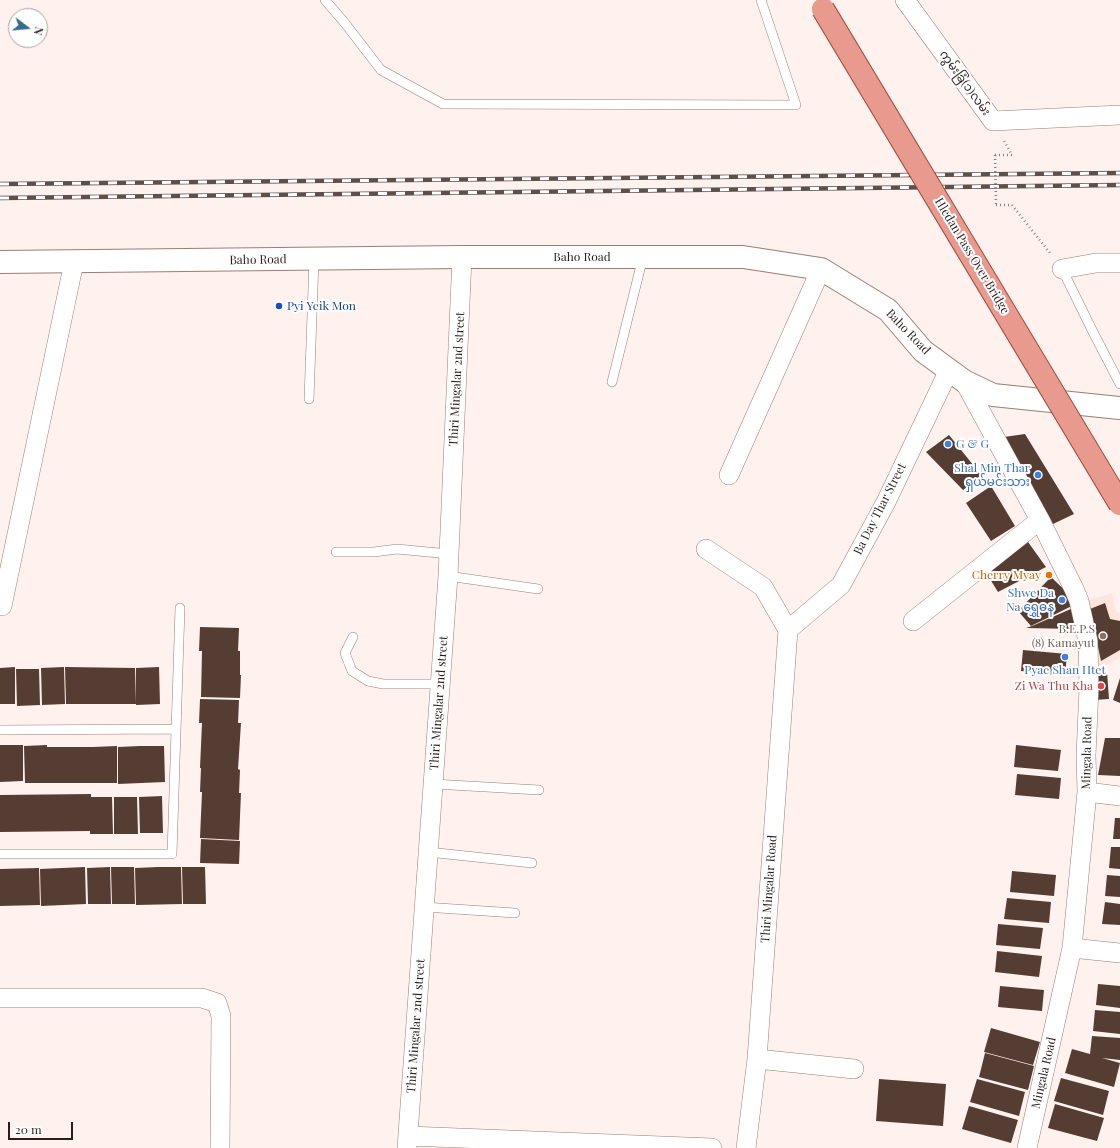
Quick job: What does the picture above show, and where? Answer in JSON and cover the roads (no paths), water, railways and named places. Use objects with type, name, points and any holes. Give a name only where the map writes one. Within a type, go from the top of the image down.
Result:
[{"type":"main road","name":"Hledan Pass Over Bridge","points":[[823,9],[1120,504]]},
{"type":"main road","name":"Baho Road","points":[[0,262],[462,257],[743,257],[820,269],[888,310],[923,351],[957,375],[993,395],[1120,408]]},
{"type":"street","name":"ကွမ်းခြံ(၁)လမ်း","points":[[905,0],[993,121],[1120,115]]},
{"type":"street","name":"Thiri Mingalar 2nd street","points":[[407,1142],[448,576],[462,257]]},
{"type":"street","points":[[2,606],[74,262]]},
{"type":"street","points":[[1062,269],[1096,263],[1120,263]]},
{"type":"street","points":[[729,475],[820,269]]},
{"type":"street","name":"Mingala Road","points":[[957,375],[1040,520],[1079,601],[1088,641],[1089,688],[1086,755],[1087,792],[1072,948],[1027,1148]]},
{"type":"street","name":"Ba Day Thar Street","points":[[788,630],[840,585],[957,375]]},
{"type":"street","points":[[913,621],[1040,520]]},
{"type":"street","points":[[706,548],[763,587],[788,630]]},
{"type":"street","name":"Thiri Mingalar Road","points":[[746,1148],[757,1059],[788,630]]},
{"type":"street","points":[[1087,792],[1120,796]]},
{"type":"street","points":[[1072,948],[1120,953]]},
{"type":"street","points":[[0,998],[202,998],[217,1003],[221,1016],[220,1148]]},
{"type":"street","points":[[757,1059],[854,1069]]},
{"type":"street","points":[[407,1142],[712,1148]]},
{"type":"lane","points":[[325,0],[381,70],[443,104],[796,105],[761,0]]},
{"type":"lane","points":[[612,382],[643,257]]},
{"type":"lane","points":[[309,400],[314,259]]},
{"type":"lane","points":[[1062,269],[1120,384]]},
{"type":"lane","points":[[336,552],[374,552],[397,549],[449,554]]},
{"type":"lane","points":[[448,576],[538,589]]},
{"type":"lane","points":[[0,854],[172,854],[180,608]]},
{"type":"lane","points":[[353,637],[345,653],[352,671],[368,681],[383,684],[440,684]]},
{"type":"lane","points":[[0,730],[176,729]]},
{"type":"lane","points":[[433,784],[539,790]]},
{"type":"lane","points":[[428,852],[532,863]]},
{"type":"lane","points":[[424,907],[515,913]]},
{"type":"railway","points":[[0,184],[1120,173]]},
{"type":"railway","points":[[0,198],[1120,185]]},
{"type":"place","name":"Pyi Yeik Mon","points":[[279,306]]},
{"type":"place","name":"G & G","points":[[948,444]]},
{"type":"place","name":"Shal Min Thar ရှယ်မင်းသား","points":[[1038,475]]},
{"type":"place","name":"Cherry Myay","points":[[1049,575]]},
{"type":"place","name":"Shwe Da Na ရွှေဓန","points":[[1062,600]]},
{"type":"place","name":"B.E.P.S (8) Kamayut","points":[[1103,636]]},
{"type":"place","name":"Pyae Shan Htet","points":[[1065,657]]},
{"type":"place","name":"Zi Wa Thu Kha","points":[[1101,686]]}]
